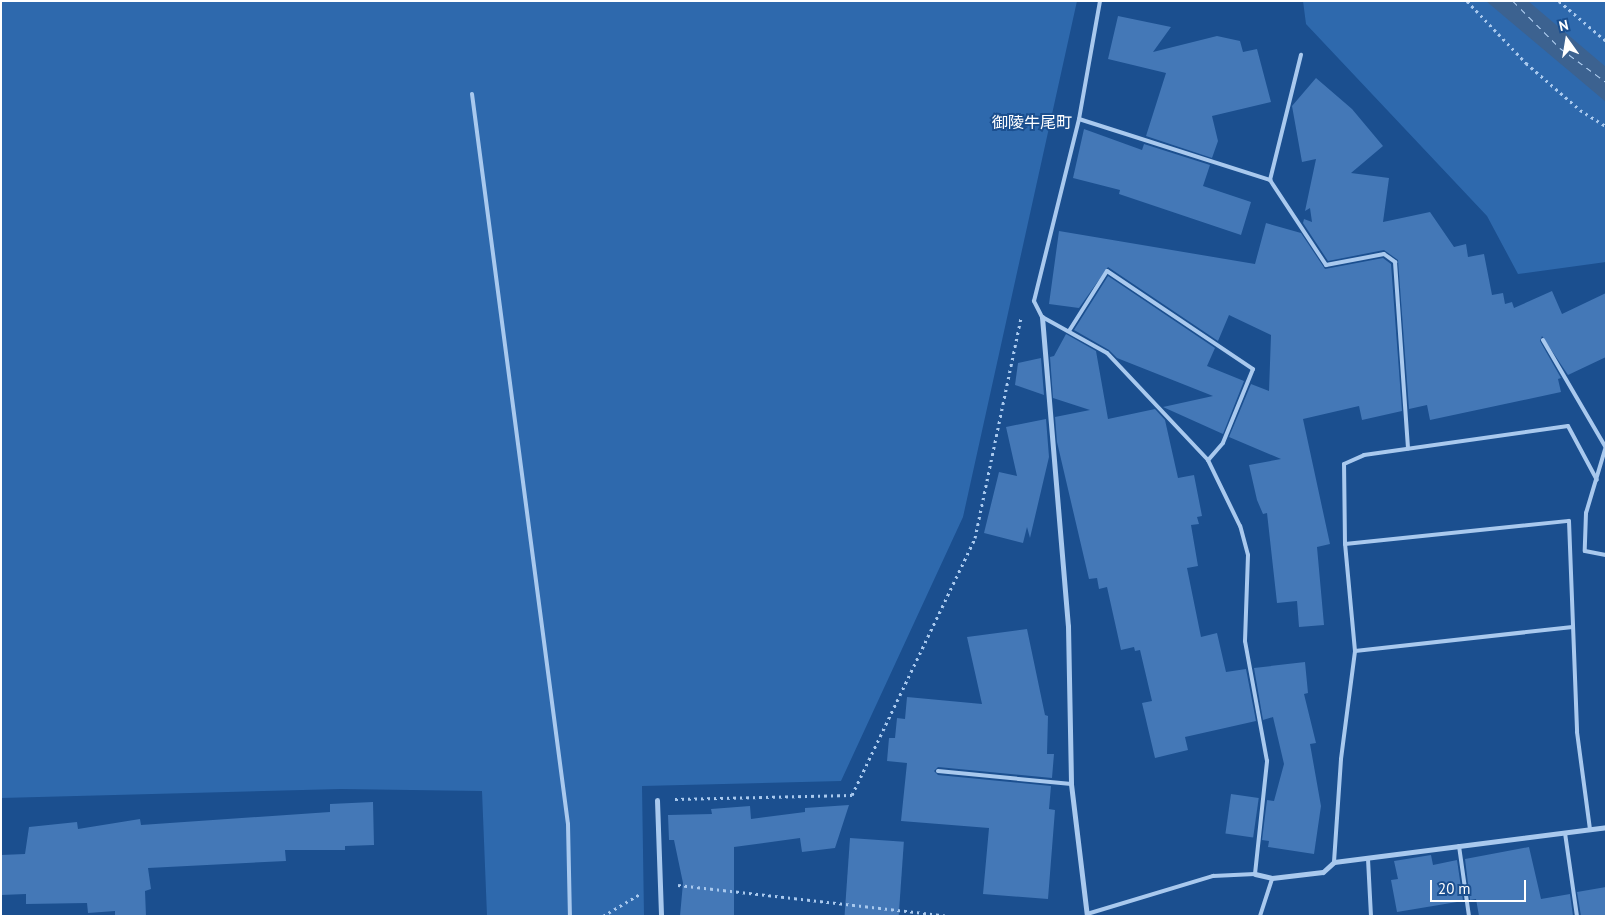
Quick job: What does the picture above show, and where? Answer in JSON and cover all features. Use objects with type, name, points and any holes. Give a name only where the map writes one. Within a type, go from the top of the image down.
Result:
[{"type":"street","points":[[1042,317],[1068,626],[1071,784],[1087,915]]},
{"type":"street","points":[[657,800],[661,916]]},
{"type":"street","points":[[1255,874],[1272,878],[1323,872],[1334,862],[1606,827]]},
{"type":"lane","points":[[1087,915],[1213,876],[1255,874],[1267,761],[1245,641],[1248,555],[1240,526],[1208,460],[1107,353],[1042,317],[1034,301],[1079,119],[1100,1]]},
{"type":"lane","points":[[1270,180],[1301,55]]},
{"type":"lane","points":[[472,94],[568,824],[570,916]]},
{"type":"lane","points":[[1079,119],[1270,180],[1326,265],[1384,254],[1395,262],[1408,449]]},
{"type":"lane","points":[[1069,331],[1107,271],[1253,369],[1223,443],[1208,460]]},
{"type":"lane","points":[[1543,340],[1605,446],[1597,480],[1586,512],[1585,551],[1606,555]]},
{"type":"lane","points":[[1334,862],[1341,759],[1354,651],[1345,544],[1344,464],[1364,455],[1568,426],[1597,480]]},
{"type":"lane","points":[[1345,544],[1569,521],[1577,732],[1590,830]]},
{"type":"lane","points":[[1354,651],[1572,628]]},
{"type":"lane","points":[[938,771],[1071,784]]},
{"type":"lane","points":[[1565,833],[1577,916]]},
{"type":"lane","points":[[1459,846],[1469,916]]},
{"type":"lane","points":[[1368,859],[1371,916]]},
{"type":"lane","points":[[1260,916],[1272,878]]},
{"type":"path","points":[[1467,1],[1526,63],[1580,110],[1606,126]]},
{"type":"path","points":[[1559,1],[1606,41]]},
{"type":"path","points":[[657,800],[852,795],[975,538],[1023,308],[1034,301]]},
{"type":"path","points":[[603,916],[660,883],[948,916]]},
{"type":"shaded area","points":[[1,1],[1077,1],[963,517],[841,781],[642,786],[644,916],[487,916],[482,791],[341,789],[1,798]]},
{"type":"shaded area","points":[[1303,1],[1606,1],[1606,262],[1518,274],[1487,216],[1306,24]]},
{"type":"shaded area","points":[[1486,1],[1528,1],[1606,67],[1606,102]]},
{"type":"building","points":[[1118,16],[1171,27],[1153,52],[1217,36],[1240,41],[1243,52],[1257,49],[1271,102],[1212,116],[1218,141],[1212,158],[1146,136],[1166,73],[1108,59]]},
{"type":"building","points":[[1316,78],[1352,109],[1383,146],[1351,173],[1389,178],[1383,222],[1430,212],[1454,247],[1466,244],[1468,257],[1484,254],[1492,295],[1503,293],[1505,304],[1512,302],[1514,308],[1552,291],[1562,314],[1606,293],[1606,357],[1568,375],[1542,336],[1540,341],[1561,378],[1558,379],[1561,392],[1430,420],[1427,405],[1409,409],[1398,260],[1384,250],[1328,261],[1303,223],[1304,219],[1312,222],[1310,208],[1305,211],[1316,159],[1302,162],[1292,106]]},
{"type":"building","points":[[1084,129],[1142,150],[1144,144],[1210,165],[1203,186],[1251,202],[1241,235],[1119,194],[1120,190],[1073,178]]},
{"type":"building","points":[[1266,223],[1301,233],[1325,269],[1383,258],[1391,264],[1402,411],[1362,420],[1359,406],[1303,419],[1330,544],[1317,547],[1324,625],[1299,627],[1297,601],[1277,603],[1267,513],[1263,514],[1257,500],[1249,465],[1281,459],[1229,437],[1251,384],[1269,391],[1271,335],[1229,315],[1218,341],[1108,267],[1079,308],[1049,304],[1059,231],[1255,264]]},
{"type":"building","points":[[1108,276],[1215,348],[1207,366],[1244,381],[1223,434],[1163,407],[1213,396],[1117,358],[1109,350],[1074,330]]},
{"type":"building","points":[[1066,334],[1096,351],[1108,419],[1155,409],[1165,420],[1178,478],[1194,475],[1202,516],[1197,517],[1199,524],[1191,525],[1198,566],[1187,568],[1201,637],[1217,633],[1226,672],[1246,669],[1256,721],[1185,737],[1188,750],[1155,758],[1142,703],[1152,701],[1140,650],[1135,651],[1134,647],[1121,650],[1107,587],[1099,589],[1097,578],[1089,579],[1057,442],[1055,417],[1090,410],[1053,398],[1050,357],[1054,356]]},
{"type":"building","points":[[1041,358],[1044,395],[1015,385],[1018,363]]},
{"type":"building","points":[[1046,419],[1049,457],[1030,538],[1027,527],[1023,543],[984,533],[999,472],[1017,476],[1006,427]]},
{"type":"building","points":[[1027,629],[1045,715],[1048,716],[1047,754],[1054,754],[1052,778],[938,767],[934,771],[938,775],[1051,786],[1049,809],[1055,810],[1048,899],[983,894],[989,828],[901,821],[907,763],[887,761],[889,738],[895,738],[897,718],[905,719],[907,697],[982,704],[967,637]]},
{"type":"building","points":[[1305,662],[1308,693],[1304,694],[1316,743],[1310,744],[1321,806],[1314,854],[1268,847],[1269,841],[1262,840],[1267,800],[1274,801],[1284,764],[1273,717],[1263,720],[1254,668]]},
{"type":"building","points":[[1231,794],[1259,798],[1253,838],[1225,834]]},
{"type":"building","points":[[373,802],[374,845],[345,846],[345,850],[285,850],[286,861],[148,868],[151,889],[145,891],[146,916],[115,916],[115,911],[88,913],[87,903],[26,904],[26,894],[1,895],[1,855],[25,854],[29,827],[77,822],[78,829],[140,819],[141,825],[330,812],[330,804]]},
{"type":"building","points":[[849,805],[835,848],[802,852],[800,838],[734,847],[734,916],[680,916],[683,883],[674,840],[669,840],[668,815],[712,814],[711,809],[750,806],[751,819],[805,812],[805,808]]},
{"type":"building","points":[[850,838],[904,842],[899,916],[845,916]]},
{"type":"building","points":[[1529,847],[1541,899],[1570,894],[1573,916],[1479,916],[1476,899],[1470,900],[1465,859]]},
{"type":"building","points":[[1431,855],[1433,865],[1457,860],[1463,901],[1397,912],[1391,880],[1398,879],[1394,861]]},
{"type":"building","points":[[1606,887],[1606,916],[1581,916],[1577,892]]},
{"type":"ferry route","points":[[1513,1],[1560,48],[1606,82]]},
{"type":"district","name":"御陵牛尾町","points":[[1032,122]]}]
